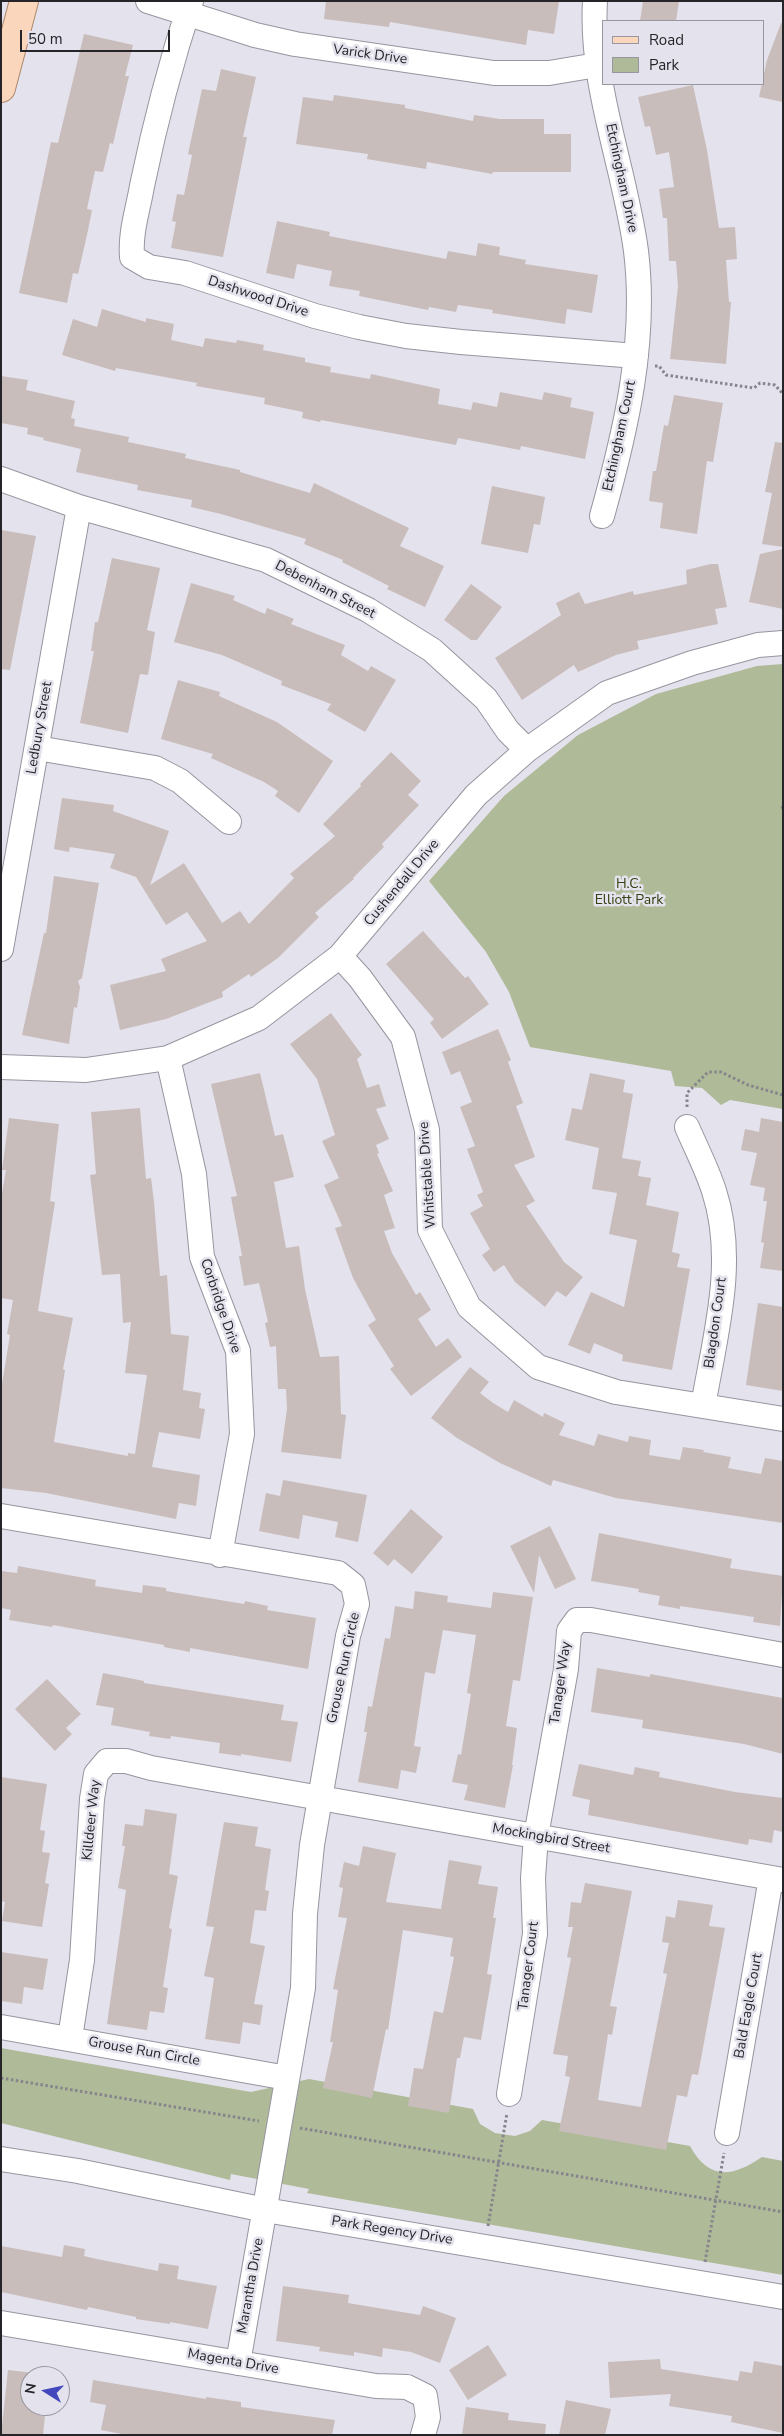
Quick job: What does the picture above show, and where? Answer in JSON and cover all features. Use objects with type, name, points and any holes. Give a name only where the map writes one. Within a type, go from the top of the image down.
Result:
[{"type":"main road","points":[[1,88],[24,1]]},
{"type":"street","name":"Varick Drive","points":[[148,1],[189,8],[255,35],[295,44],[494,73],[549,73],[597,65]]},
{"type":"street","name":"Etchingham Drive","points":[[595,1],[597,65],[636,252],[638,312],[636,356]]},
{"type":"street","name":"Dashwood Drive","points":[[189,8],[166,83],[149,154],[131,237],[132,257],[149,267],[185,274],[315,316],[359,327],[406,336],[461,342],[636,356]]},
{"type":"street","name":"Etchingham Court","points":[[602,516],[620,452],[630,404],[636,356]]},
{"type":"street","name":"Debenham Street","points":[[1,479],[79,508],[266,560],[368,610],[432,650],[486,699],[508,730],[527,750]]},
{"type":"street","name":"Ledbury Street","points":[[1,949],[79,508]]},
{"type":"street","name":"Cushendall Drive","points":[[1,1068],[86,1070],[168,1058],[259,1018],[340,956],[476,795],[527,750],[607,693],[692,663],[758,645],[783,643]]},
{"type":"street","points":[[37,748],[154,768],[180,781],[229,822]]},
{"type":"street","name":"Whitstable Drive","points":[[340,956],[360,978],[403,1037],[427,1130],[430,1230],[470,1307],[538,1367],[616,1392],[783,1418]]},
{"type":"street","name":"Corbridge Drive","points":[[168,1058],[194,1174],[202,1257],[238,1351],[242,1434],[220,1555]]},
{"type":"street","name":"Blagdon Court","points":[[687,1127],[714,1191],[724,1242],[724,1287],[703,1406]]},
{"type":"street","name":"Grouse Run Circle","points":[[1,1516],[220,1555],[338,1573],[353,1586],[357,1604],[348,1636],[319,1799],[308,1878],[303,1988],[265,2210]]},
{"type":"street","name":"Tanager Way","points":[[536,1836],[566,1669],[569,1631],[577,1620],[605,1622],[783,1655]]},
{"type":"street","name":"Killdeer Way","points":[[70,2038],[82,1960],[92,1799],[96,1774],[107,1761],[126,1761],[151,1768],[319,1799]]},
{"type":"street","name":"Mockingbird Street","points":[[319,1799],[777,1879]]},
{"type":"street","name":"Tanager Court","points":[[509,2094],[535,1934],[533,1878],[536,1836]]},
{"type":"street","name":"Bald Eagle Court","points":[[727,2133],[777,1879]]},
{"type":"street","name":"Grouse Run Circle","points":[[1,2027],[287,2078]]},
{"type":"street","name":"Park Regency Drive","points":[[1,2159],[78,2171],[265,2210],[783,2297]]},
{"type":"street","name":"Marantha Drive","points":[[238,2363],[265,2210]]},
{"type":"street","name":"Magenta Drive","points":[[1,2323],[376,2386],[407,2388],[425,2396],[428,2417],[423,2435]]},
{"type":"path","points":[[636,356],[654,366],[659,366],[666,375],[754,388],[760,383],[775,385],[783,394]]},
{"type":"path","points":[[687,1127],[687,1093],[708,1072],[721,1072],[748,1085],[783,1095]]},
{"type":"path","points":[[1,2078],[280,2124],[783,2212]]},
{"type":"path","points":[[485,2246],[509,2094]]},
{"type":"path","points":[[701,2282],[727,2133]]},
{"type":"green space","name":"H.C. Elliott Park","points":[[783,664],[783,1109],[730,1100],[721,1105],[702,1088],[675,1086],[671,1071],[530,1047],[509,992],[486,952],[429,881],[504,796],[578,735],[656,694],[757,666]]},
{"type":"green space","points":[[1,2048],[251,2092],[309,2079],[473,2109],[480,2124],[495,2133],[515,2136],[530,2131],[542,2120],[690,2146],[705,2165],[713,2170],[722,2172],[741,2169],[762,2157],[783,2161],[783,2275],[307,2193],[309,2189],[231,2174],[230,2180],[1,2123]]},
{"type":"building","points":[[326,1],[559,1],[554,34],[528,30],[526,45],[390,22],[389,27],[324,19]]},
{"type":"building","points":[[643,1],[679,1],[676,20],[640,20]]},
{"type":"building","points":[[781,23],[783,24],[783,102],[759,97],[762,85],[764,85],[767,60]]},
{"type":"building","points":[[84,34],[133,45],[125,76],[129,76],[113,144],[110,143],[103,172],[95,171],[87,209],[92,210],[87,235],[78,274],[73,273],[67,303],[19,293],[51,142],[58,143]]},
{"type":"building","points":[[221,69],[256,77],[243,137],[247,137],[223,257],[171,248],[176,222],[172,221],[177,194],[184,195],[192,155],[188,154],[202,89],[216,91]]},
{"type":"building","points":[[693,85],[707,150],[719,228],[735,227],[737,259],[726,260],[729,302],[731,302],[726,364],[670,359],[678,286],[676,261],[669,261],[667,218],[663,218],[659,189],[674,187],[669,152],[656,155],[650,126],[645,127],[638,97]]},
{"type":"building","points":[[334,95],[405,105],[405,108],[473,121],[474,115],[500,119],[544,119],[544,134],[571,134],[571,172],[493,172],[492,174],[427,162],[426,169],[367,159],[368,154],[296,144],[303,97],[333,101]]},
{"type":"building","points":[[277,221],[330,232],[329,236],[446,259],[448,251],[476,256],[478,243],[500,247],[499,255],[526,260],[525,264],[598,275],[592,313],[567,309],[565,324],[492,313],[493,310],[458,305],[456,312],[429,307],[428,310],[359,296],[360,291],[329,286],[332,271],[297,264],[294,279],[266,273]]},
{"type":"building","points":[[102,309],[146,322],[146,318],[174,324],[171,340],[203,347],[205,338],[236,343],[237,340],[264,345],[263,350],[305,358],[305,362],[331,367],[330,372],[370,379],[371,374],[440,389],[438,404],[471,410],[473,402],[497,407],[500,392],[542,400],[544,392],[572,398],[570,407],[594,412],[585,459],[521,446],[520,450],[458,438],[456,445],[321,420],[320,422],[302,418],[303,412],[264,404],[265,398],[196,386],[197,383],[116,368],[115,371],[62,355],[73,319],[97,327]]},
{"type":"building","points":[[1,376],[28,380],[26,390],[75,401],[71,418],[75,419],[74,426],[129,437],[128,442],[186,454],[185,458],[240,470],[240,472],[310,493],[314,483],[409,528],[400,546],[444,566],[425,607],[387,589],[389,586],[342,562],[343,560],[304,544],[306,539],[191,507],[192,500],[137,490],[138,485],[76,472],[81,449],[27,434],[28,428],[1,423]]},
{"type":"building","points":[[674,395],[723,403],[713,462],[707,461],[697,534],[660,528],[663,503],[649,501],[653,471],[656,471],[664,425],[668,426]]},
{"type":"building","points":[[775,442],[783,443],[783,547],[762,544],[772,493],[765,492]]},
{"type":"building","points":[[492,486],[545,497],[540,525],[534,524],[528,553],[481,544]]},
{"type":"building","points":[[1,530],[36,536],[10,670],[1,669]]},
{"type":"building","points":[[783,549],[783,609],[749,602],[760,554]]},
{"type":"building","points":[[112,558],[160,568],[147,630],[155,632],[148,675],[140,674],[128,733],[80,723],[94,651],[91,651],[95,622],[98,622]]},
{"type":"building","points":[[718,564],[727,607],[715,609],[718,624],[637,641],[639,649],[616,655],[578,672],[574,665],[522,700],[495,658],[561,615],[556,603],[579,592],[585,604],[633,591],[634,595],[687,584],[686,570]]},
{"type":"building","points":[[191,583],[235,596],[233,600],[265,614],[267,608],[294,619],[291,624],[345,645],[341,655],[368,671],[371,666],[396,680],[365,732],[327,710],[331,704],[281,685],[282,681],[222,655],[174,642]]},
{"type":"building","points":[[471,584],[502,607],[477,640],[471,640],[444,620]]},
{"type":"building","points":[[178,680],[220,692],[219,696],[277,722],[333,761],[299,813],[275,796],[278,791],[264,782],[211,758],[213,754],[161,739]]},
{"type":"building","points":[[391,752],[421,781],[408,795],[419,805],[382,844],[384,847],[354,879],[315,913],[319,917],[278,958],[251,977],[249,974],[222,992],[223,997],[166,1019],[120,1030],[110,985],[166,971],[161,959],[207,941],[187,912],[166,925],[136,877],[110,868],[115,854],[70,847],[69,852],[54,849],[62,798],[114,805],[113,811],[169,831],[150,885],[184,863],[222,923],[240,911],[249,924],[294,878],[290,874],[335,836],[323,824],[361,786],[360,784]]},
{"type":"building","points":[[54,876],[99,883],[82,978],[78,981],[80,987],[77,1008],[74,1007],[69,1044],[22,1035],[44,933],[46,933]]},
{"type":"building","points":[[423,931],[465,978],[468,976],[489,1004],[442,1039],[430,1023],[434,1019],[386,964]]},
{"type":"building","points":[[331,1013],[362,1055],[357,1059],[367,1088],[379,1084],[386,1106],[376,1109],[389,1139],[376,1145],[379,1153],[377,1154],[393,1191],[384,1195],[395,1228],[384,1231],[392,1253],[416,1295],[420,1292],[431,1310],[418,1319],[436,1347],[448,1338],[462,1357],[411,1396],[390,1369],[394,1366],[368,1325],[376,1320],[353,1278],[335,1228],[342,1226],[324,1185],[339,1178],[322,1141],[335,1135],[317,1079],[290,1044]]},
{"type":"building","points":[[498,1029],[511,1060],[508,1062],[523,1103],[516,1106],[535,1157],[514,1165],[535,1201],[526,1206],[564,1262],[583,1277],[566,1297],[557,1291],[545,1307],[515,1282],[504,1265],[494,1272],[482,1255],[490,1249],[470,1213],[483,1206],[477,1195],[483,1192],[467,1149],[475,1146],[460,1107],[472,1102],[460,1071],[451,1075],[442,1052]]},
{"type":"building","points":[[260,1073],[275,1136],[283,1134],[294,1177],[274,1182],[286,1248],[299,1246],[305,1289],[320,1357],[339,1356],[341,1414],[346,1415],[341,1459],[281,1452],[287,1409],[286,1389],[278,1389],[276,1346],[270,1347],[265,1323],[268,1322],[259,1283],[244,1286],[239,1256],[242,1256],[231,1197],[237,1196],[211,1084]]},
{"type":"building","points":[[590,1073],[625,1080],[623,1092],[633,1094],[622,1158],[641,1161],[638,1176],[651,1178],[646,1205],[679,1212],[672,1252],[680,1254],[677,1267],[690,1269],[672,1370],[622,1361],[623,1355],[594,1343],[590,1354],[568,1345],[591,1292],[624,1307],[637,1240],[609,1234],[617,1193],[592,1189],[599,1148],[565,1140],[572,1108],[582,1110]]},
{"type":"building","points":[[140,1108],[146,1179],[151,1178],[154,1202],[160,1276],[167,1275],[171,1334],[189,1336],[183,1390],[201,1393],[199,1408],[205,1409],[200,1439],[159,1432],[152,1467],[200,1475],[196,1506],[179,1503],[176,1519],[46,1493],[1,1488],[1,1390],[10,1335],[7,1334],[13,1300],[1,1298],[1,1199],[6,1170],[2,1170],[9,1118],[59,1124],[50,1201],[55,1202],[38,1311],[73,1318],[63,1369],[65,1370],[54,1442],[128,1456],[128,1453],[135,1454],[147,1375],[125,1373],[131,1322],[123,1323],[120,1274],[102,1275],[90,1175],[96,1174],[91,1112]]},
{"type":"building","points":[[761,1118],[783,1122],[783,1271],[760,1268],[764,1243],[761,1242],[767,1201],[763,1201],[765,1188],[750,1185],[757,1153],[741,1150],[745,1129],[759,1132]]},
{"type":"building","points":[[758,1303],[783,1307],[783,1391],[746,1385]]},
{"type":"building","points":[[470,1367],[489,1382],[480,1393],[493,1403],[508,1412],[514,1400],[543,1417],[544,1413],[565,1423],[559,1435],[594,1446],[598,1434],[628,1442],[629,1436],[651,1440],[649,1455],[680,1460],[683,1447],[704,1450],[703,1452],[731,1457],[728,1468],[761,1474],[765,1458],[783,1461],[783,1523],[616,1498],[553,1480],[551,1486],[500,1463],[457,1438],[431,1418]]},
{"type":"building","points":[[283,1480],[367,1495],[358,1542],[335,1537],[338,1522],[303,1515],[299,1539],[259,1531],[266,1493],[280,1496]]},
{"type":"building","points":[[411,1509],[443,1537],[412,1574],[394,1559],[388,1566],[373,1553]]},
{"type":"building","points":[[550,1526],[576,1579],[555,1589],[539,1555],[534,1593],[510,1546]]},
{"type":"building","points":[[599,1533],[732,1559],[730,1568],[783,1576],[780,1626],[753,1622],[754,1617],[680,1606],[680,1609],[658,1605],[660,1596],[638,1592],[639,1589],[591,1581]]},
{"type":"building","points":[[18,1566],[96,1580],[95,1586],[142,1593],[143,1585],[166,1588],[166,1591],[244,1604],[245,1601],[268,1606],[267,1610],[316,1618],[308,1669],[190,1648],[190,1652],[164,1647],[164,1645],[53,1625],[52,1627],[9,1620],[11,1610],[1,1608],[1,1571],[17,1573]]},
{"type":"building","points":[[415,1591],[448,1596],[447,1602],[491,1608],[493,1592],[533,1597],[520,1681],[513,1680],[506,1726],[517,1728],[513,1765],[505,1808],[464,1800],[468,1785],[452,1782],[458,1754],[461,1755],[471,1694],[467,1693],[476,1635],[443,1630],[435,1674],[425,1672],[414,1746],[421,1747],[416,1773],[401,1770],[398,1789],[358,1782],[367,1732],[364,1732],[368,1706],[372,1707],[385,1638],[390,1639],[395,1606],[413,1609]]},
{"type":"building","points":[[597,1668],[650,1677],[650,1674],[783,1698],[783,1754],[744,1744],[642,1728],[643,1720],[591,1712]]},
{"type":"building","points":[[103,1673],[144,1681],[144,1683],[284,1705],[281,1720],[298,1722],[291,1762],[241,1754],[241,1756],[219,1753],[220,1743],[171,1736],[170,1739],[149,1736],[150,1732],[111,1725],[114,1708],[96,1705]]},
{"type":"building","points":[[47,1679],[81,1714],[66,1728],[72,1734],[55,1751],[15,1709]]},
{"type":"building","points":[[579,1764],[633,1775],[635,1767],[660,1772],[659,1777],[735,1792],[783,1798],[783,1832],[774,1830],[772,1843],[749,1839],[748,1845],[588,1815],[590,1800],[572,1796]]},
{"type":"building","points":[[1,1777],[47,1784],[40,1830],[45,1831],[42,1852],[50,1853],[45,1883],[49,1884],[42,1927],[2,1921],[5,1902],[1,1901]]},
{"type":"building","points":[[145,1809],[177,1814],[169,1874],[178,1876],[169,1928],[172,1929],[163,1987],[168,1988],[164,2013],[150,2011],[147,2030],[107,2024],[126,1890],[118,1888],[125,1846],[122,1846],[125,1824],[143,1826]]},
{"type":"building","points":[[224,1822],[258,1827],[255,1846],[271,1849],[265,1890],[269,1891],[266,1911],[255,1910],[250,1943],[265,1946],[254,2004],[263,2005],[260,2025],[243,2022],[240,2044],[205,2039],[214,1978],[204,1976],[214,1927],[206,1926]]},
{"type":"building","points":[[363,1846],[396,1853],[386,1902],[441,1909],[449,1860],[482,1866],[478,1884],[498,1887],[493,1918],[496,1918],[487,1974],[492,1975],[481,2040],[464,2037],[460,2058],[457,2058],[449,2113],[408,2106],[414,2068],[423,2069],[434,2011],[443,2013],[454,1957],[450,1956],[453,1938],[403,1930],[388,2030],[386,2029],[372,2098],[323,2088],[333,2042],[330,2042],[338,1990],[333,1989],[347,1918],[338,1917],[343,1888],[339,1887],[344,1862],[359,1866]]},
{"type":"building","points":[[585,1883],[632,1891],[610,2006],[617,2007],[612,2035],[608,2034],[598,2100],[641,2107],[667,1974],[663,1973],[669,1943],[662,1942],[666,1916],[675,1918],[678,1900],[713,1905],[709,1926],[725,1928],[698,2075],[692,2074],[687,2097],[677,2095],[666,2150],[559,2131],[570,2077],[565,2076],[568,2056],[553,2054],[571,1958],[567,1957],[573,1927],[568,1927],[571,1902],[581,1903]]},
{"type":"building","points":[[1,1952],[48,1959],[43,1990],[24,1987],[22,2004],[1,2001]]},
{"type":"building","points":[[64,2245],[85,2249],[84,2256],[158,2271],[159,2263],[179,2266],[177,2279],[217,2286],[208,2329],[170,2322],[170,2324],[136,2319],[136,2317],[88,2307],[87,2310],[1,2292],[1,2246],[62,2257]]},
{"type":"building","points":[[283,2286],[349,2295],[348,2303],[420,2315],[423,2306],[456,2318],[440,2363],[411,2352],[383,2348],[382,2357],[354,2352],[354,2356],[319,2351],[320,2347],[276,2341]]},
{"type":"building","points":[[488,2345],[507,2375],[468,2400],[449,2370]]},
{"type":"building","points":[[660,2359],[661,2369],[738,2381],[740,2371],[752,2373],[754,2361],[783,2366],[783,2433],[731,2422],[732,2416],[669,2406],[671,2394],[610,2398],[608,2362]]},
{"type":"building","points":[[8,2370],[20,2371],[20,2416],[45,2416],[43,2435],[1,2435]]},
{"type":"building","points":[[93,2380],[206,2399],[206,2397],[241,2402],[241,2407],[335,2420],[332,2435],[127,2435],[101,2430],[106,2405],[90,2402]]},
{"type":"building","points":[[566,2400],[611,2409],[605,2435],[559,2435]]},
{"type":"building","points":[[466,2407],[509,2413],[508,2420],[546,2424],[545,2435],[462,2435]]}]
